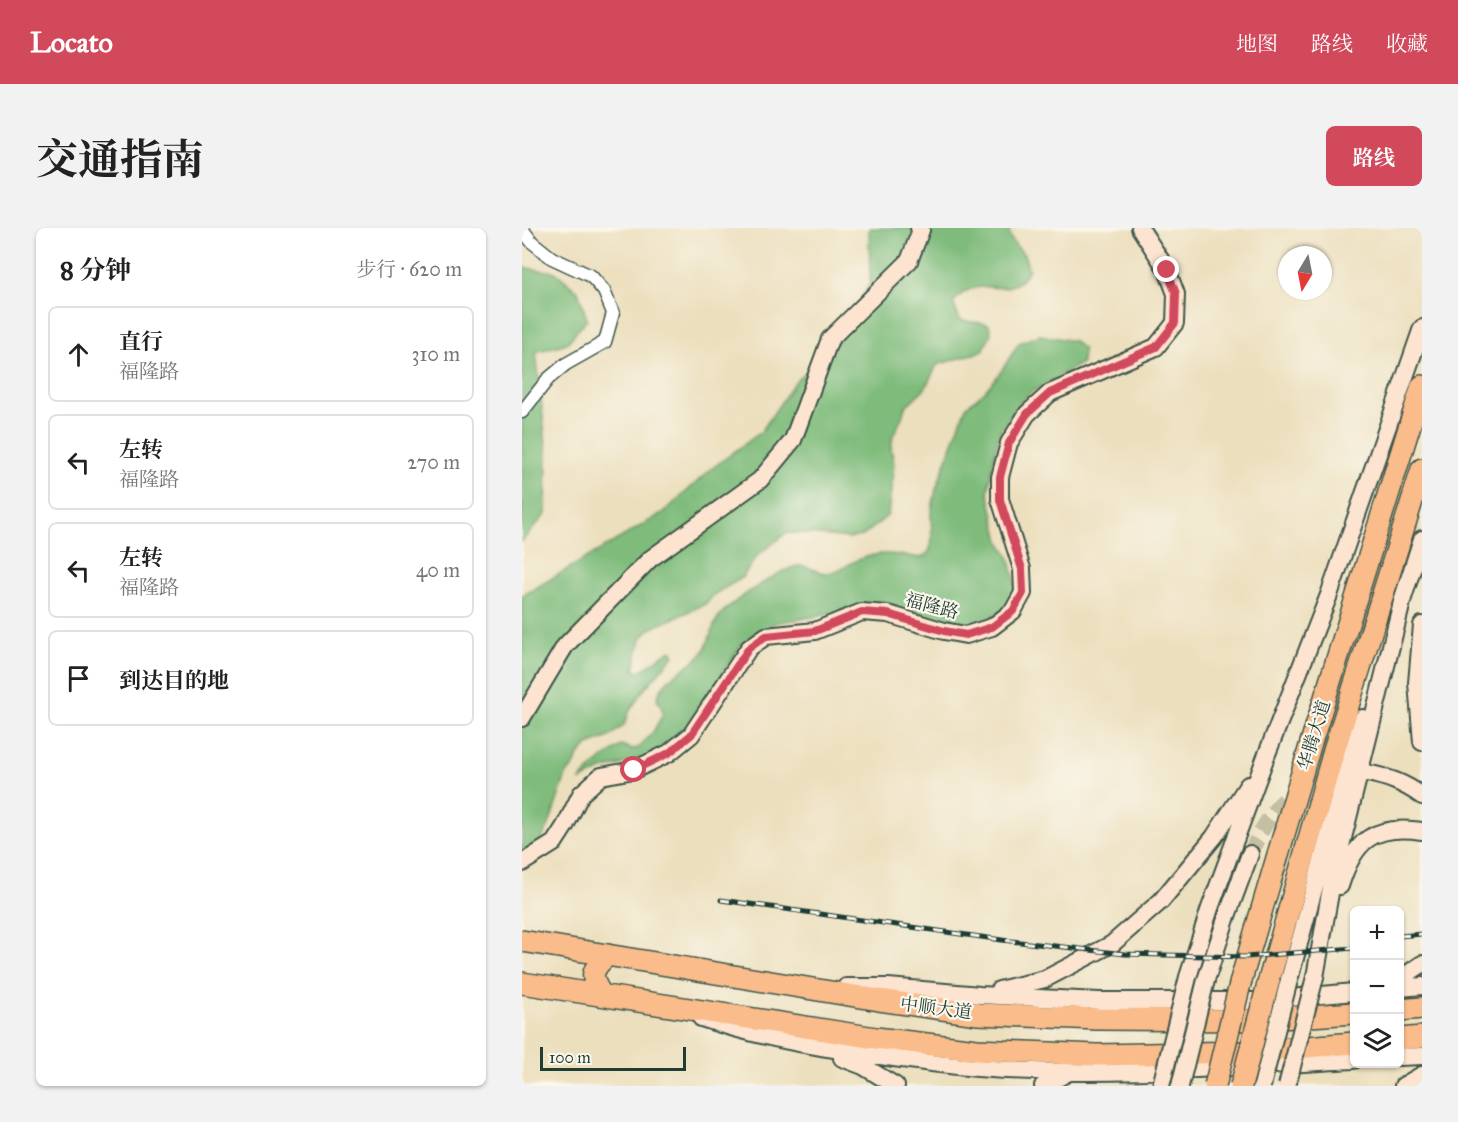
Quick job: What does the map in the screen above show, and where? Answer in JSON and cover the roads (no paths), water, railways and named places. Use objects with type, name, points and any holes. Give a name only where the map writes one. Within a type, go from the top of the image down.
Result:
[{"type":"highway","name":"华腾大道","points":[[1215,1086],[1241,980],[1310,746],[1422,386]]},
{"type":"highway","name":"华腾大道","points":[[1241,1086],[1279,980],[1333,754],[1422,469]]},
{"type":"highway","name":"中顺大道","points":[[522,941],[802,988],[978,1014],[1097,1020],[1253,1020],[1350,1013]]},
{"type":"highway","points":[[602,995],[595,985],[593,973],[598,963],[608,955]]},
{"type":"highway","name":"中顺大道","points":[[522,983],[876,1038],[977,1050],[1097,1055],[1222,1053],[1350,1043]]},
{"type":"highway","points":[[1404,1010],[1422,1008]]},
{"type":"highway","points":[[1404,1039],[1422,1037]]},
{"type":"main road","points":[[522,718],[565,646],[650,559],[760,480],[793,440],[830,339],[909,261],[920,228]]},
{"type":"main road","name":"福隆路","points":[[522,863],[554,843],[581,794],[601,777],[634,770],[669,753],[691,735],[749,648],[766,636],[815,631],[862,612],[888,614],[944,631],[966,635],[992,627],[1013,611],[1023,593],[1022,569],[1000,500],[1000,477],[1009,443],[1027,414],[1050,393],[1156,347],[1175,323],[1176,294],[1167,270],[1140,228]]},
{"type":"main road","points":[[1161,1086],[1188,977],[1210,908],[1329,595],[1422,328]]},
{"type":"main road","points":[[1262,1086],[1279,980],[1422,539]]},
{"type":"main road","points":[[1317,970],[1330,890],[1403,598]]},
{"type":"main road","points":[[1422,625],[1417,683],[1422,742]]},
{"type":"main road","points":[[980,995],[1045,979],[1112,944],[1161,901],[1214,837],[1265,759]]},
{"type":"main road","points":[[1366,773],[1407,785],[1422,796]]},
{"type":"main road","points":[[1287,1086],[1342,879],[1350,861],[1364,840],[1381,831],[1402,828],[1422,831]]},
{"type":"main road","points":[[1180,1086],[1206,980],[1250,854]]},
{"type":"main road","points":[[1404,977],[1422,963]]},
{"type":"main road","points":[[1404,988],[1422,986]]},
{"type":"main road","points":[[802,988],[888,987],[980,995],[1099,1001],[1258,1001],[1350,992]]},
{"type":"main road","points":[[657,1004],[747,1033],[813,1047],[978,1068],[1072,1071],[1242,1067],[1350,1060]]},
{"type":"main road","points":[[813,1047],[863,1066],[896,1086]]},
{"type":"main road","points":[[1404,1057],[1422,1056]]},
{"type":"main road","points":[[1042,1086],[1072,1071]]},
{"type":"main road","points":[[1403,1086],[1422,1075]]},
{"type":"street","points":[[522,229],[532,242],[552,258],[591,276],[603,291],[614,313],[605,342],[566,364],[548,379],[522,412]]},
{"type":"tunnel","points":[[1250,854],[1266,823],[1282,802],[1303,788],[1336,775]]},
{"type":"railway","points":[[721,900],[1002,940],[1125,954],[1246,957],[1350,948]]},
{"type":"railway","points":[[1404,936],[1422,934]]}]
